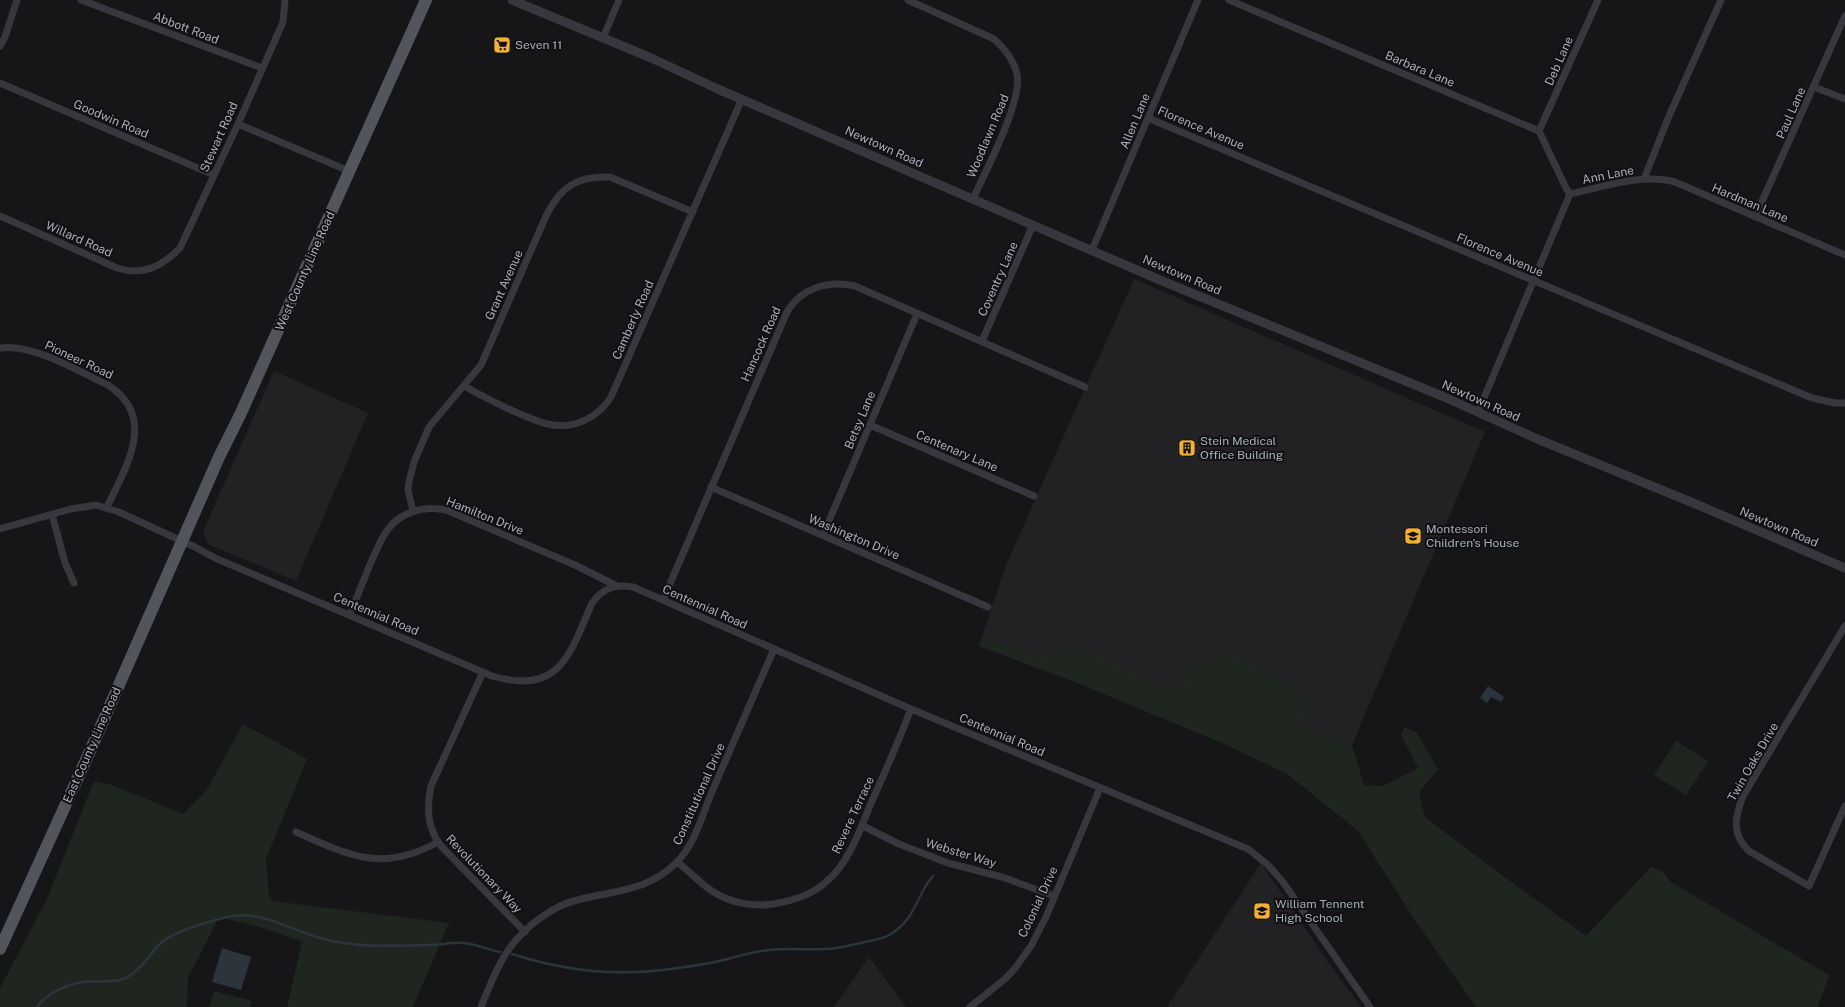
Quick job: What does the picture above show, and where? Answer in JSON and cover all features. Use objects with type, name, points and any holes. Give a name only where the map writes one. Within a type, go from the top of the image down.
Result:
[{"type":"main road","name":"West County Line Road","points":[[182,541],[426,0]]},
{"type":"main road","name":"East County Line Road","points":[[0,949],[96,737],[182,541]]},
{"type":"street","points":[[0,46],[5,37],[17,0]]},
{"type":"street","name":"Abbott Road","points":[[81,0],[262,68]]},
{"type":"street","name":"Stewart Road","points":[[150,268],[171,257],[180,248],[238,124],[283,22],[284,0]]},
{"type":"street","name":"Newtown Road","points":[[512,0],[1033,225],[1845,568]]},
{"type":"street","points":[[603,38],[619,0]]},
{"type":"street","name":"Woodlawn Road","points":[[908,0],[994,39],[1014,64],[1018,75],[1017,95],[973,199]]},
{"type":"street","name":"Allen Lane","points":[[1092,250],[1198,0]]},
{"type":"street","name":"Barbara Lane","points":[[1229,0],[1538,131]]},
{"type":"street","name":"Deb Lane","points":[[1538,131],[1598,0]]},
{"type":"street","name":"Ann Lane","points":[[1478,412],[1570,194],[1644,180],[1669,116],[1721,0]]},
{"type":"street","name":"Paul Lane","points":[[1755,217],[1845,16]]},
{"type":"street","name":"Goodwin Road","points":[[0,83],[214,175]]},
{"type":"street","points":[[1814,87],[1845,99]]},
{"type":"street","name":"Camberly Road","points":[[464,386],[537,421],[555,426],[576,424],[601,410],[611,397],[742,99]]},
{"type":"street","name":"Florence Avenue","points":[[1148,118],[1812,398],[1834,403],[1845,403]]},
{"type":"street","points":[[238,124],[349,171]]},
{"type":"street","points":[[1538,131],[1570,194]]},
{"type":"street","name":"Grant Avenue","points":[[413,511],[408,490],[409,482],[414,462],[434,419],[464,386],[480,365],[546,216],[552,204],[565,189],[588,177],[610,177],[693,212]]},
{"type":"street","name":"Hardman Lane","points":[[1644,180],[1656,178],[1675,182],[1845,255]]},
{"type":"street","name":"Willard Road","points":[[0,216],[117,268],[129,272],[140,272],[150,268]]},
{"type":"street","name":"Coventry Lane","points":[[982,341],[1033,225]]},
{"type":"street","name":"Hancock Road","points":[[663,600],[787,312],[796,300],[820,286],[844,283],[855,286],[1085,387]]},
{"type":"street","name":"Betsy Lane","points":[[823,535],[917,314]]},
{"type":"street","name":"Pioneer Road","points":[[0,348],[17,347],[36,353],[108,385],[124,398],[133,417],[135,439],[128,461],[107,507]]},
{"type":"street","name":"Centenary Lane","points":[[870,425],[1034,496]]},
{"type":"street","name":"Washington Drive","points":[[711,487],[988,607]]},
{"type":"street","name":"Centennial Road","points":[[0,529],[85,506],[107,507],[182,541],[215,558],[350,614],[483,672],[516,682],[526,682],[548,676],[557,669],[571,652],[592,603],[597,596],[609,588],[617,586],[632,587],[911,709],[1248,849],[1267,864],[1283,882],[1370,1007]]},
{"type":"street","name":"Hamilton Drive","points":[[350,614],[387,530],[403,516],[413,511],[428,508],[446,510],[575,565],[617,586]]},
{"type":"street","points":[[52,514],[65,564],[74,583]]},
{"type":"street","name":"Twin Oaks Drive","points":[[1845,626],[1843,637],[1743,796],[1737,811],[1735,823],[1737,834],[1742,845],[1749,851],[1808,886],[1845,806]]},
{"type":"street","name":"Constitutional Drive","points":[[481,1007],[505,955],[525,932],[542,918],[571,902],[637,888],[662,875],[677,862],[685,852],[697,829],[774,649]]},
{"type":"street","name":"Revolutionary Way","points":[[483,672],[431,786],[428,798],[428,819],[433,834],[438,842],[525,932]]},
{"type":"street","name":"Revere Terrace","points":[[677,862],[712,891],[731,900],[763,905],[782,902],[810,893],[828,881],[845,861],[863,826],[911,709]]},
{"type":"street","name":"Colonial Drive","points":[[970,1007],[1005,979],[1021,960],[1038,933],[1100,788]]},
{"type":"street","name":"Webster Way","points":[[863,826],[899,844],[948,863],[1002,877],[1054,896]]},
{"type":"street","points":[[296,832],[339,851],[365,858],[380,859],[405,856],[425,849],[438,842]]},
{"type":"shaded area","points":[[1134,279],[1485,432],[1352,745],[1301,727],[1212,665],[1197,660],[1184,684],[1178,686],[1171,692],[1085,648],[1040,657],[983,634],[1006,565]]},
{"type":"shaded area","points":[[274,371],[368,413],[296,581],[208,544],[204,534],[204,529]]},
{"type":"shaded area","points":[[1424,520],[1434,525],[1430,535],[1419,531]]},
{"type":"shaded area","points":[[983,634],[1040,657],[1085,648],[1171,692],[1178,686],[1184,684],[1197,660],[1212,665],[1216,654],[1225,652],[1270,674],[1306,695],[1301,727],[1352,745],[1364,785],[1383,786],[1418,768],[1401,735],[1405,727],[1417,733],[1438,769],[1419,793],[1425,817],[1586,936],[1651,867],[1662,871],[1671,882],[1829,975],[1818,1007],[1476,1007],[1412,916],[1358,831],[1287,774],[1222,743],[1082,685],[979,646]]},
{"type":"shaded area","points":[[1488,686],[1504,697],[1501,702],[1491,697],[1487,703],[1480,698]]},
{"type":"shaded area","points":[[243,724],[307,759],[266,859],[269,896],[272,901],[449,923],[413,1007],[287,1007],[302,942],[260,927],[219,917],[188,978],[187,1007],[0,1007],[0,988],[46,901],[94,781],[109,784],[183,814],[207,790]]},
{"type":"shaded area","points":[[1676,741],[1708,761],[1686,795],[1654,775]]},
{"type":"shaded area","name":"William Tennent High School","points":[[1261,863],[1326,959],[1361,1007],[1167,1007]]},
{"type":"shaded area","points":[[222,948],[251,957],[241,990],[212,982]]},
{"type":"shaded area","points":[[869,957],[906,1007],[834,1007]]},
{"type":"shaded area","points":[[214,991],[252,1001],[250,1007],[209,1007]]},
{"type":"waterway","points":[[512,954],[571,968],[602,972],[641,972],[668,970],[712,963],[769,950],[829,949],[844,947],[888,936],[900,927],[911,914],[922,892],[933,876]]},
{"type":"waterway","points":[[37,1007],[46,997],[64,987],[78,983],[116,981],[126,978],[140,967],[160,944],[173,935],[211,921],[239,915],[263,918],[320,938],[360,945],[387,946],[464,943],[500,952]]},
{"type":"place","name":"Seven 11","points":[[502,45]]},
{"type":"place","name":"Stein Medical Office Building","points":[[1187,448]]},
{"type":"place","name":"Montessori Children's House","points":[[1413,536]]},
{"type":"place","name":"William Tennent High School","points":[[1262,911]]}]
